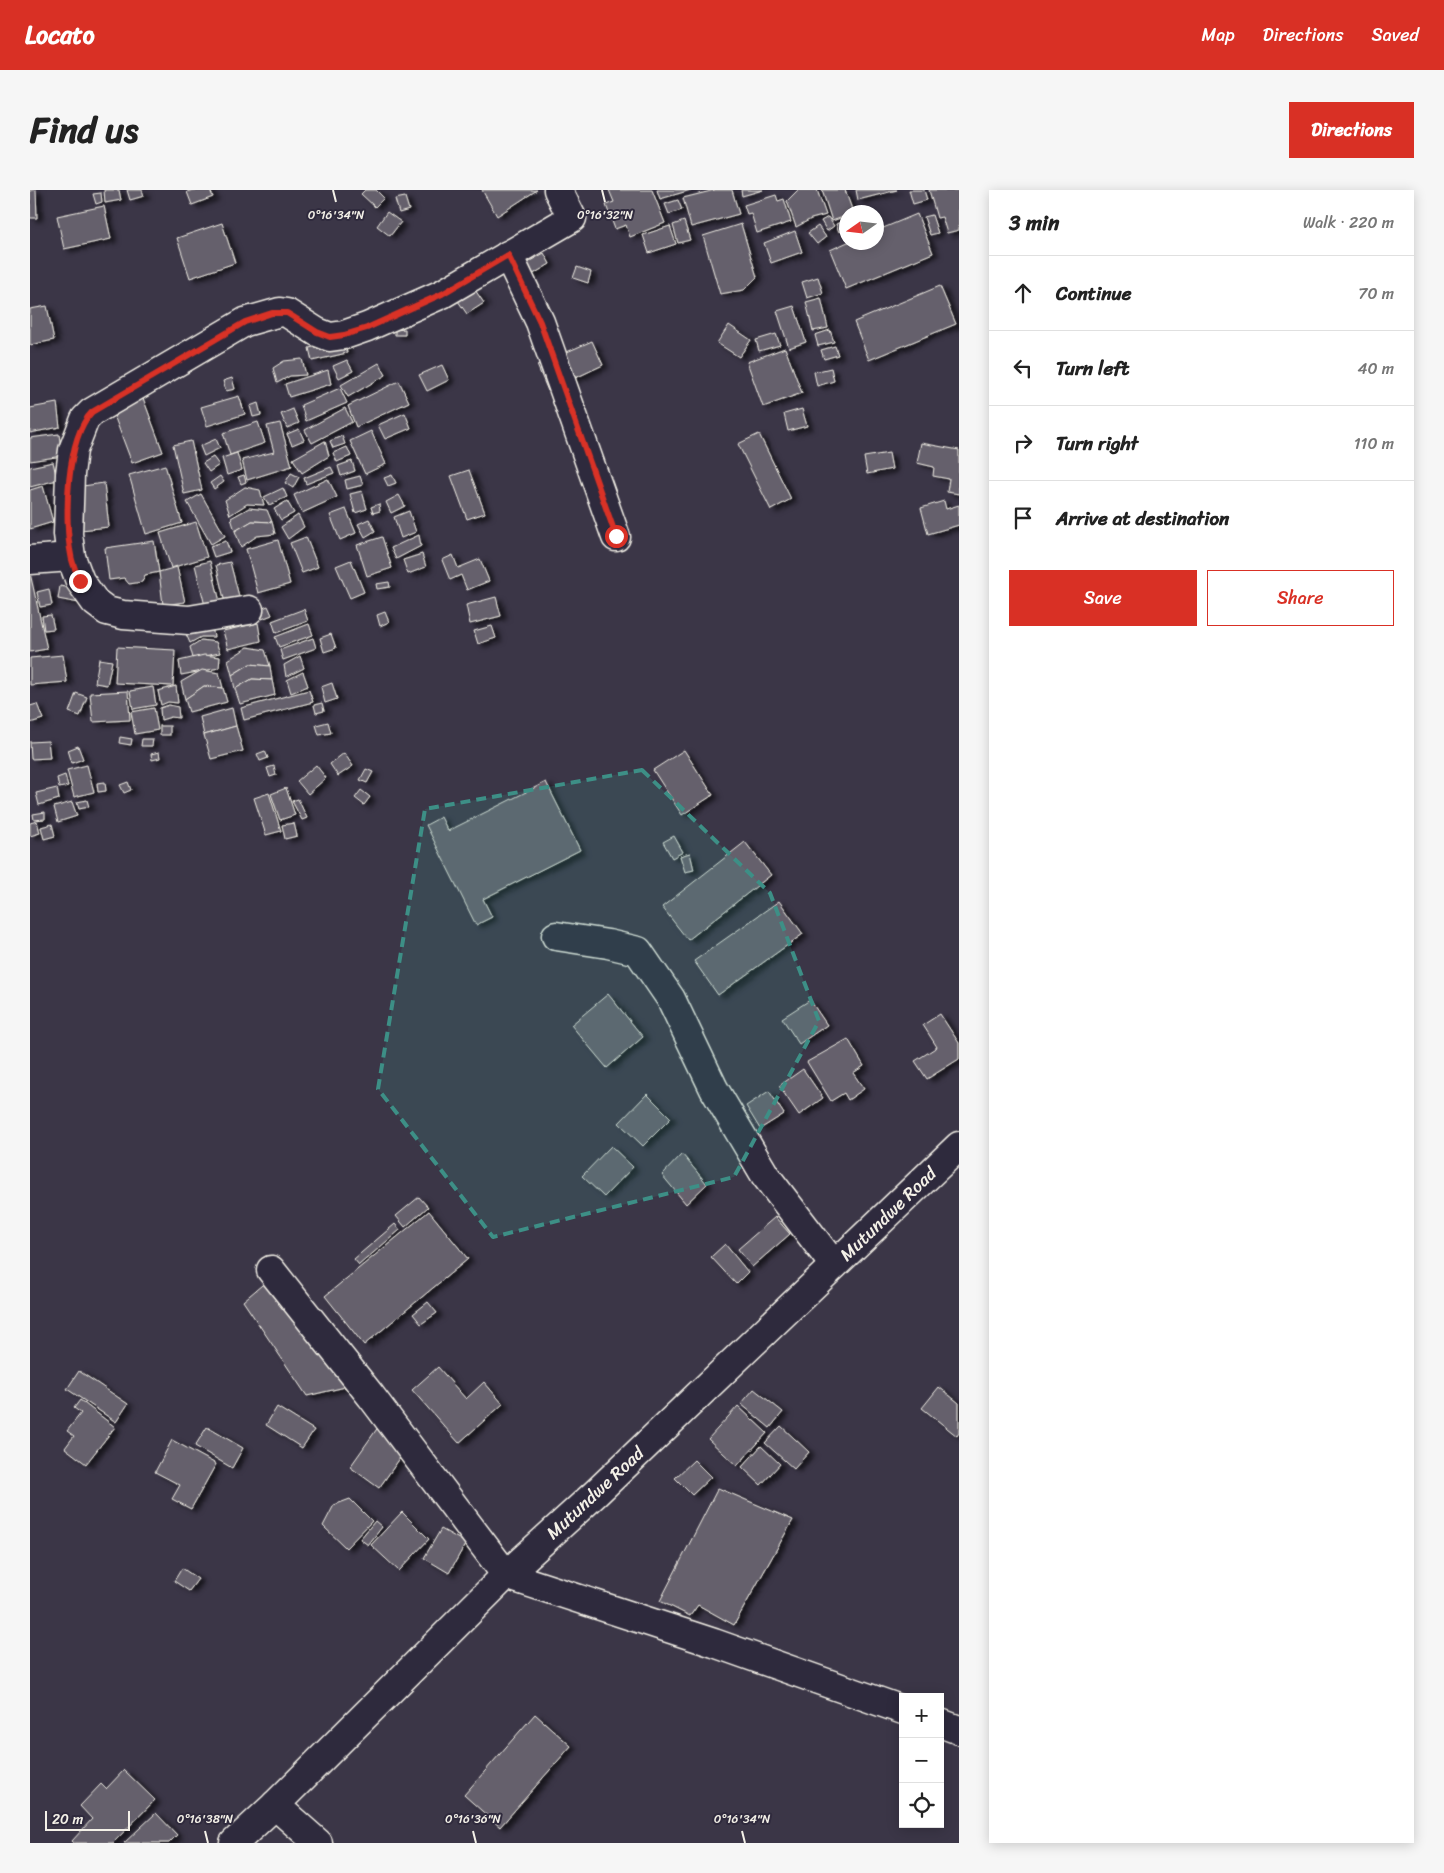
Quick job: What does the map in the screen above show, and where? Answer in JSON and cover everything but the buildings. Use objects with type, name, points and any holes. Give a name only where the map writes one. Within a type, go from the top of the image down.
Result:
[{"type":"street","points":[[249,610],[189,620],[151,618],[107,611],[95,602],[80,581],[71,557],[68,534],[70,474],[73,450],[84,419],[92,412],[245,322],[272,313],[287,313],[317,332],[330,337],[367,328],[442,294],[572,218],[558,190]]},
{"type":"street","points":[[508,255],[540,322],[616,536]]},
{"type":"street","points":[[30,560],[71,557]]},
{"type":"street","points":[[556,936],[608,944],[638,952],[671,999],[714,1089],[765,1175],[834,1265]]},
{"type":"street","name":"Mutundwe Road","points":[[234,1843],[506,1575],[596,1493],[959,1146]]},
{"type":"street","points":[[271,1270],[371,1396],[506,1575],[714,1643],[899,1709]]},
{"type":"street","points":[[944,1725],[959,1730]]},
{"type":"street","points":[[275,1804],[318,1843]]},
{"type":"highlighted area","points":[[642,770],[770,893],[819,1021],[734,1177],[493,1237],[378,1089],[425,809]]},
{"type":"route","points":[[80,581],[71,557],[68,534],[70,474],[73,450],[80,429],[84,419],[92,412],[245,322],[280,312],[287,313],[317,332],[330,337],[344,335],[367,328],[442,294],[508,255],[540,322],[616,536]]}]
